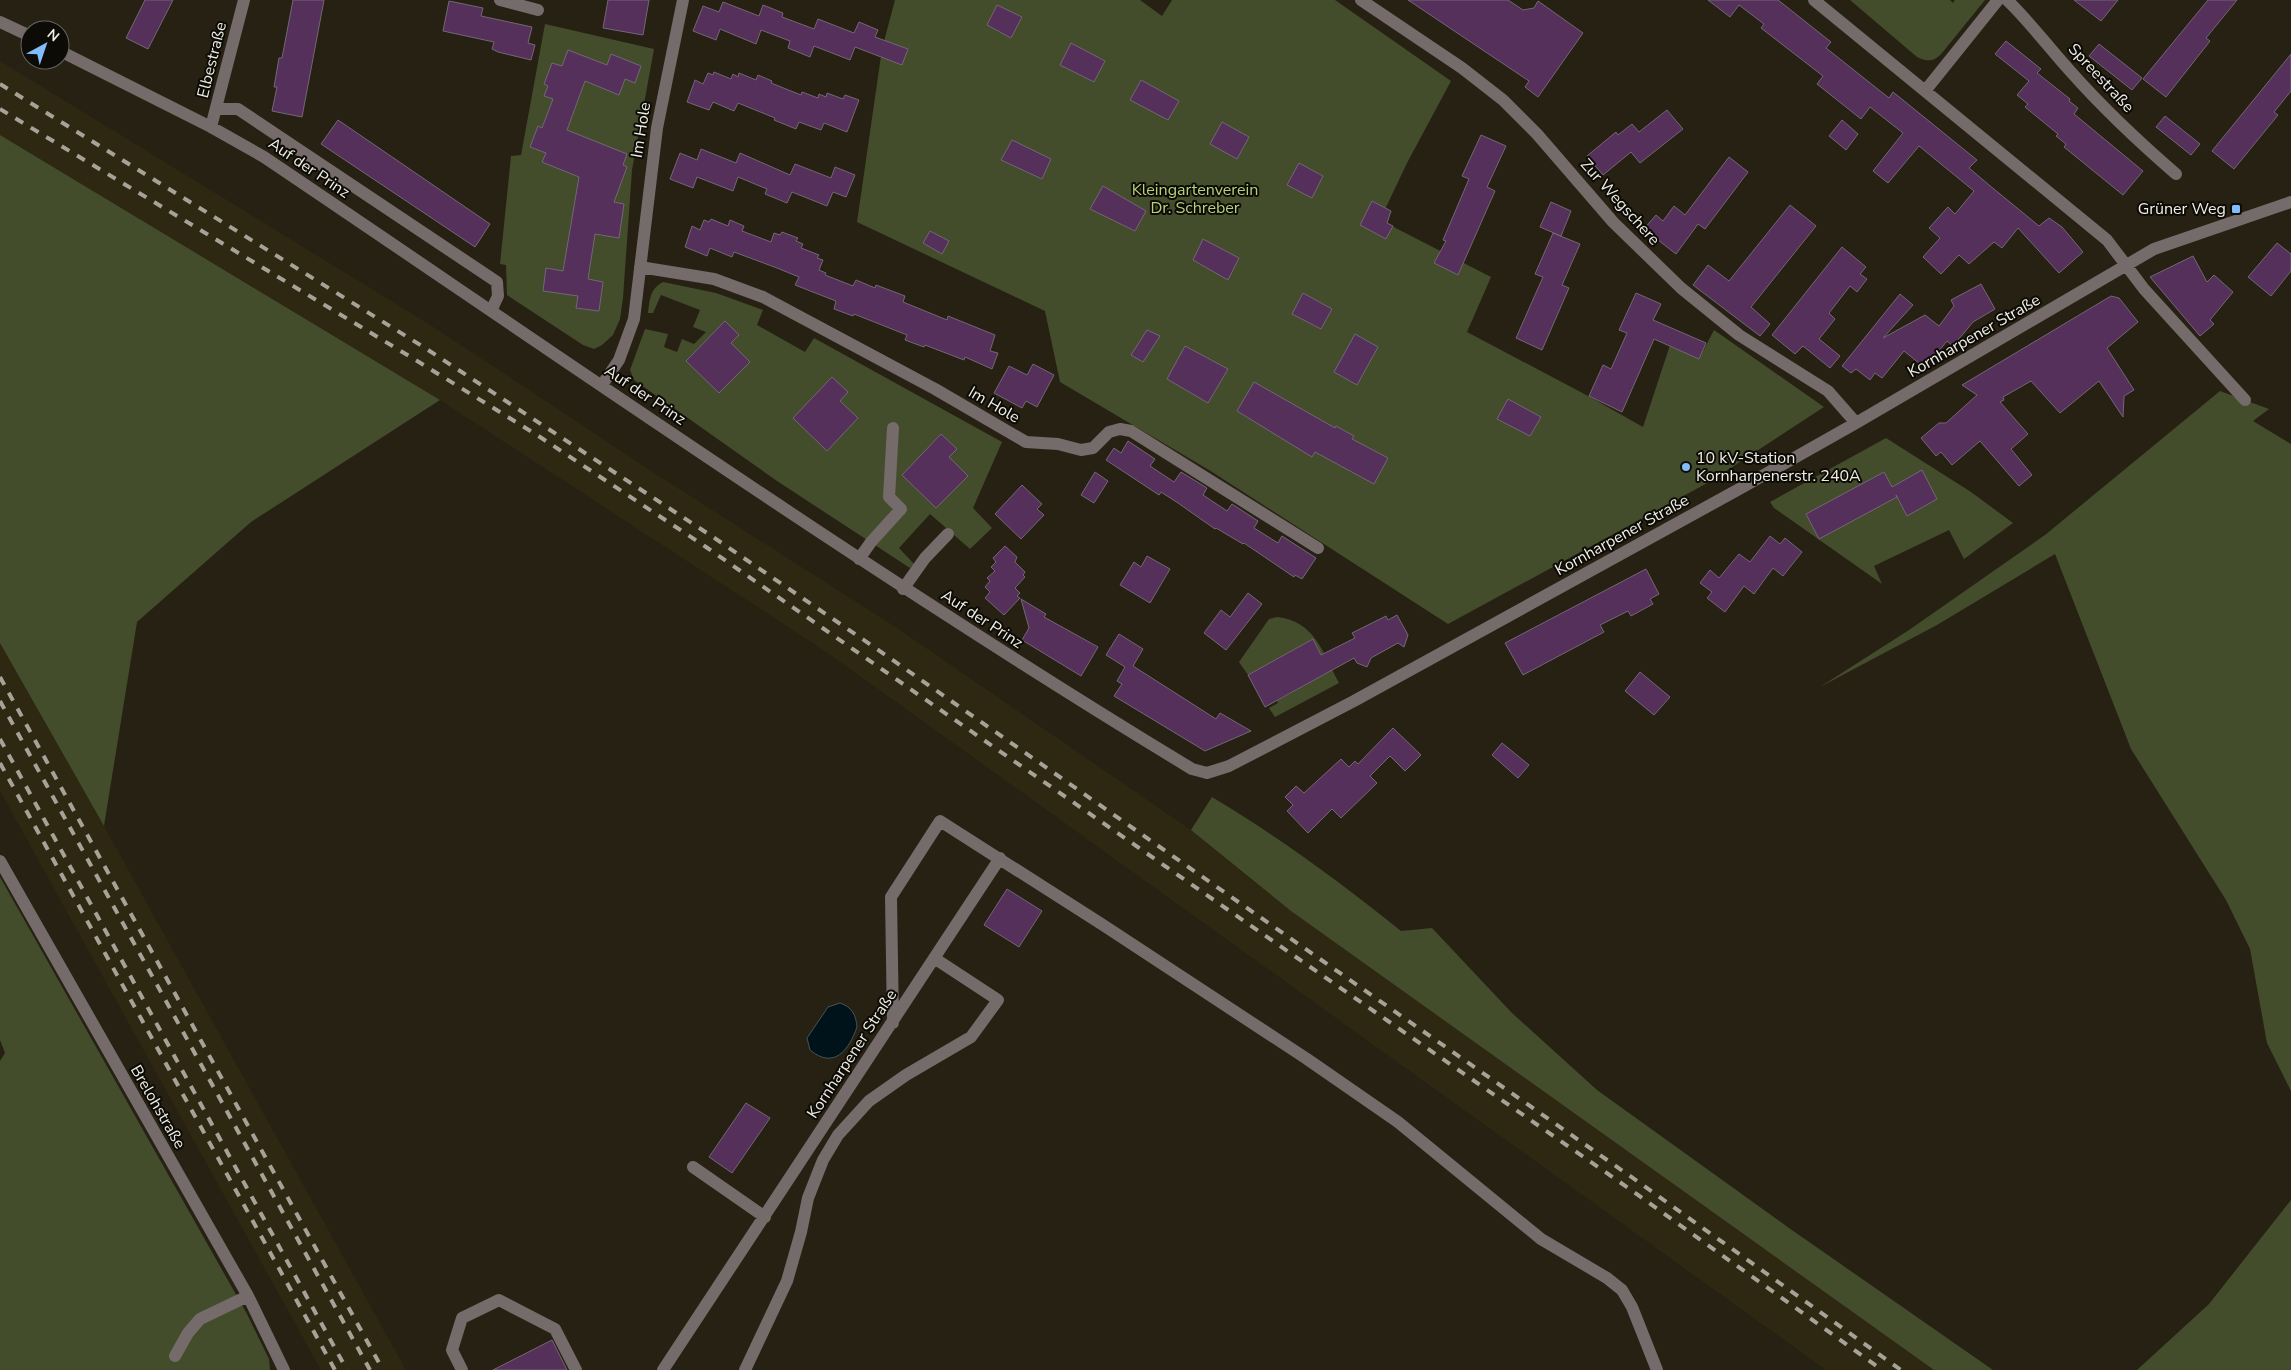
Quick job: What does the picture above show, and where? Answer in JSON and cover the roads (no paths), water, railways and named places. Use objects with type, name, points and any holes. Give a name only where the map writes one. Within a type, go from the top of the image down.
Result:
[{"type":"street","name":"Elbestraße","points":[[211,127],[244,0]]},
{"type":"street","points":[[500,0],[538,10]]},
{"type":"street","name":"Im Hole","points":[[602,385],[619,360],[634,319],[657,128],[683,0]]},
{"type":"street","name":"Zur Wegschere","points":[[1362,0],[1462,68],[1503,100],[1537,134],[1613,222],[1674,282],[1739,335],[1828,391],[1856,424]]},
{"type":"street","points":[[1814,0],[2107,240],[2128,264],[2144,289],[2245,400]]},
{"type":"street","points":[[1925,90],[1998,0]]},
{"type":"street","name":"Spreestraße","points":[[2006,0],[2021,13],[2071,72],[2126,129],[2176,174]]},
{"type":"street","points":[[0,22],[20,31]]},
{"type":"street","name":"Auf der Prinz","points":[[70,56],[211,127],[264,157],[903,588],[1085,704],[1192,769],[1207,773]]},
{"type":"street","points":[[216,109],[238,109],[497,282],[498,296],[491,311]]},
{"type":"street","name":"Kornharpener Straße","points":[[1207,773],[1229,766],[1363,696],[1856,424],[2154,249],[2291,202]]},
{"type":"street","name":"Im Hole","points":[[640,267],[714,279],[763,297],[935,389],[1026,442],[1058,444],[1081,450],[1094,448],[1109,432],[1120,429],[1131,431],[1318,548]]},
{"type":"street","points":[[859,559],[871,542],[901,509],[889,497],[893,428]]},
{"type":"street","points":[[903,588],[925,558],[948,534]]},
{"type":"street","points":[[892,1023],[891,897],[940,822],[1000,858],[1103,925],[1398,1122],[1541,1238],[1607,1278],[1622,1290],[1632,1307],[1657,1370]]},
{"type":"street","name":"Kornharpener Straße","points":[[664,1370],[1000,858]]},
{"type":"street","name":"Brelohstraße","points":[[0,861],[248,1296],[284,1370]]},
{"type":"street","points":[[745,1370],[787,1281],[801,1232],[808,1198],[823,1160],[838,1135],[869,1101],[906,1075],[971,1037],[998,1000],[934,958]]},
{"type":"street","points":[[693,1166],[765,1216]]},
{"type":"street","points":[[175,1356],[188,1333],[200,1320],[248,1296]]},
{"type":"street","points":[[462,1370],[452,1350],[462,1318],[499,1300],[555,1329],[576,1370]]},
{"type":"water","points":[[840,1003],[850,1009],[856,1019],[857,1027],[854,1035],[840,1055],[833,1058],[819,1056],[810,1050],[807,1038],[828,1007]]},
{"type":"railway","points":[[0,84],[422,346],[713,537],[874,647],[1640,1183],[1901,1370]]},
{"type":"railway","points":[[0,109],[537,435],[706,547],[1634,1192],[1882,1370]]},
{"type":"railway","points":[[0,677],[383,1370]]},
{"type":"railway","points":[[0,701],[370,1370]]},
{"type":"railway","points":[[0,739],[347,1370]]},
{"type":"railway","points":[[0,763],[335,1370]]},
{"type":"place","name":"Grüner Weg","points":[[2236,209]]},
{"type":"place","name":"10 kV-Station Kornharpenerstr. 240A","points":[[1686,467]]},
{"type":"park label","name":"Kleingartenverein Dr. Schreber","points":[[1195,199]]}]
